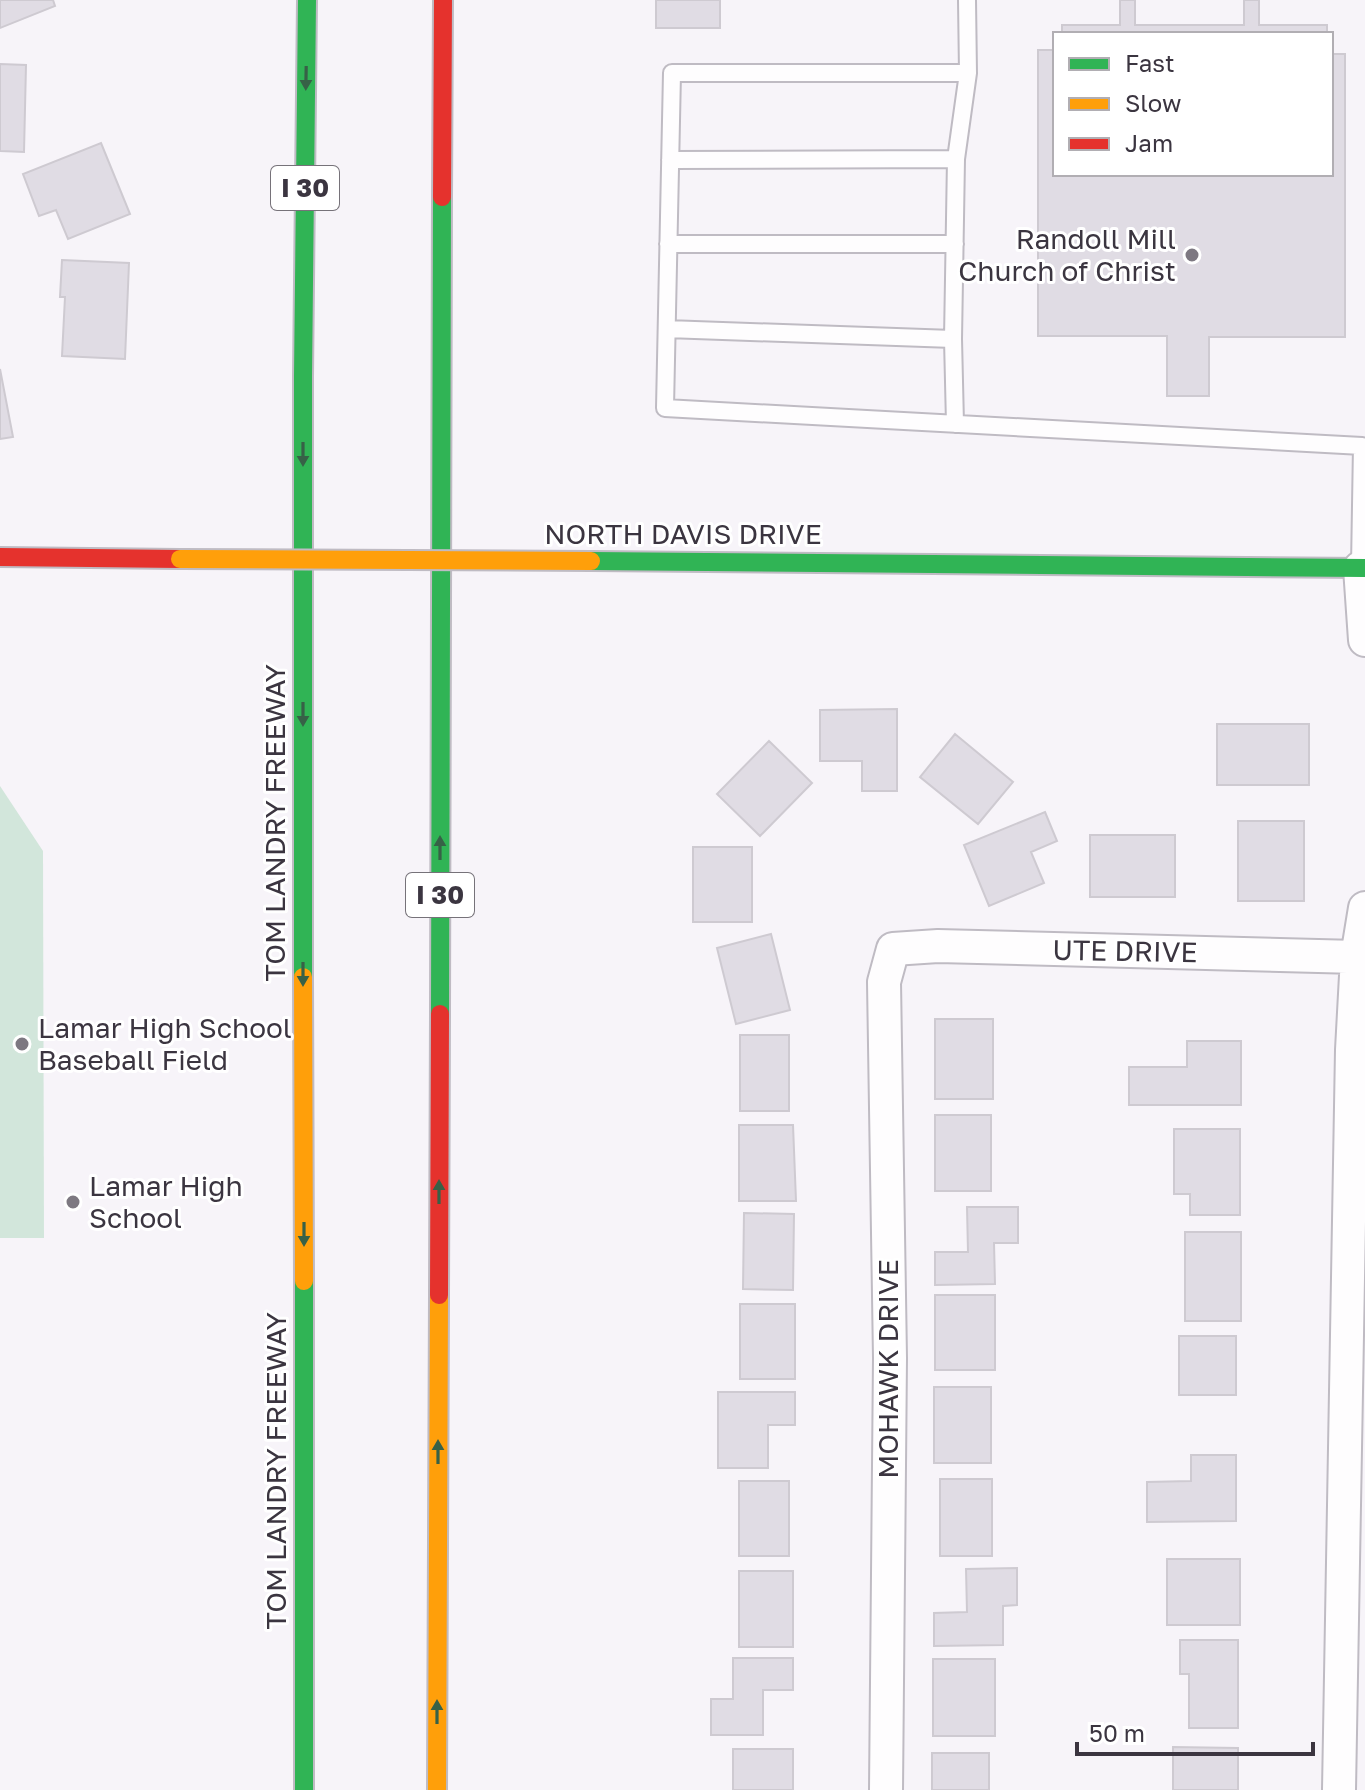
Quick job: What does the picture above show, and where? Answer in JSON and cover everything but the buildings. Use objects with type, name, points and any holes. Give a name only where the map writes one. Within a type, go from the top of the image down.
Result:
[{"type":"main road","name":"TOM LANDRY FREEWAY","points":[[304,1790],[303,376],[307,0]]},
{"type":"main road","name":"I 30","points":[[437,1790],[443,0]]},
{"type":"main road","points":[[288,47],[303,376]]},
{"type":"main road","name":"NORTH DAVIS DRIVE","points":[[0,557],[1363,568]]},
{"type":"street","points":[[1363,568],[1365,640]]},
{"type":"street","points":[[1339,1790],[1352,1050],[1357,957],[1365,908]]},
{"type":"street","name":"UTE DRIVE","points":[[893,949],[938,946],[1357,957]]},
{"type":"street","name":"MOHAWK DRIVE","points":[[886,1790],[890,1358],[884,982],[893,949]]},
{"type":"lane","points":[[955,424],[956,159],[968,73],[967,0]]},
{"type":"lane","points":[[968,73],[672,73],[665,408],[1363,446],[1363,568]]},
{"type":"lane","points":[[670,160],[956,159]]},
{"type":"lane","points":[[668,244],[955,244]]},
{"type":"lane","points":[[667,329],[953,339]]},
{"type":"green space","name":"Lamar High School Baseball Field","points":[[0,786],[43,851],[44,1238],[0,1238]]},
{"type":"traffic: fast","points":[[303,977],[303,376],[307,0]]},
{"type":"traffic: fast","points":[[440,1014],[442,197]]},
{"type":"traffic: fast","points":[[591,561],[1365,568]]},
{"type":"traffic: fast","points":[[304,1281],[304,1790]]},
{"type":"traffic: slow","points":[[180,559],[591,561]]},
{"type":"traffic: slow","points":[[303,977],[304,1281]]},
{"type":"traffic: slow","points":[[437,1790],[439,1295]]},
{"type":"traffic: jam","points":[[442,197],[443,0]]},
{"type":"traffic: jam","points":[[0,557],[180,559]]},
{"type":"traffic: jam","points":[[439,1295],[440,1014]]},
{"type":"place","name":"Randoll Mill Church of Christ","points":[[1192,255]]},
{"type":"place","name":"Lamar High School Baseball Field","points":[[22,1044]]},
{"type":"place","name":"Lamar High School","points":[[73,1202]]}]
